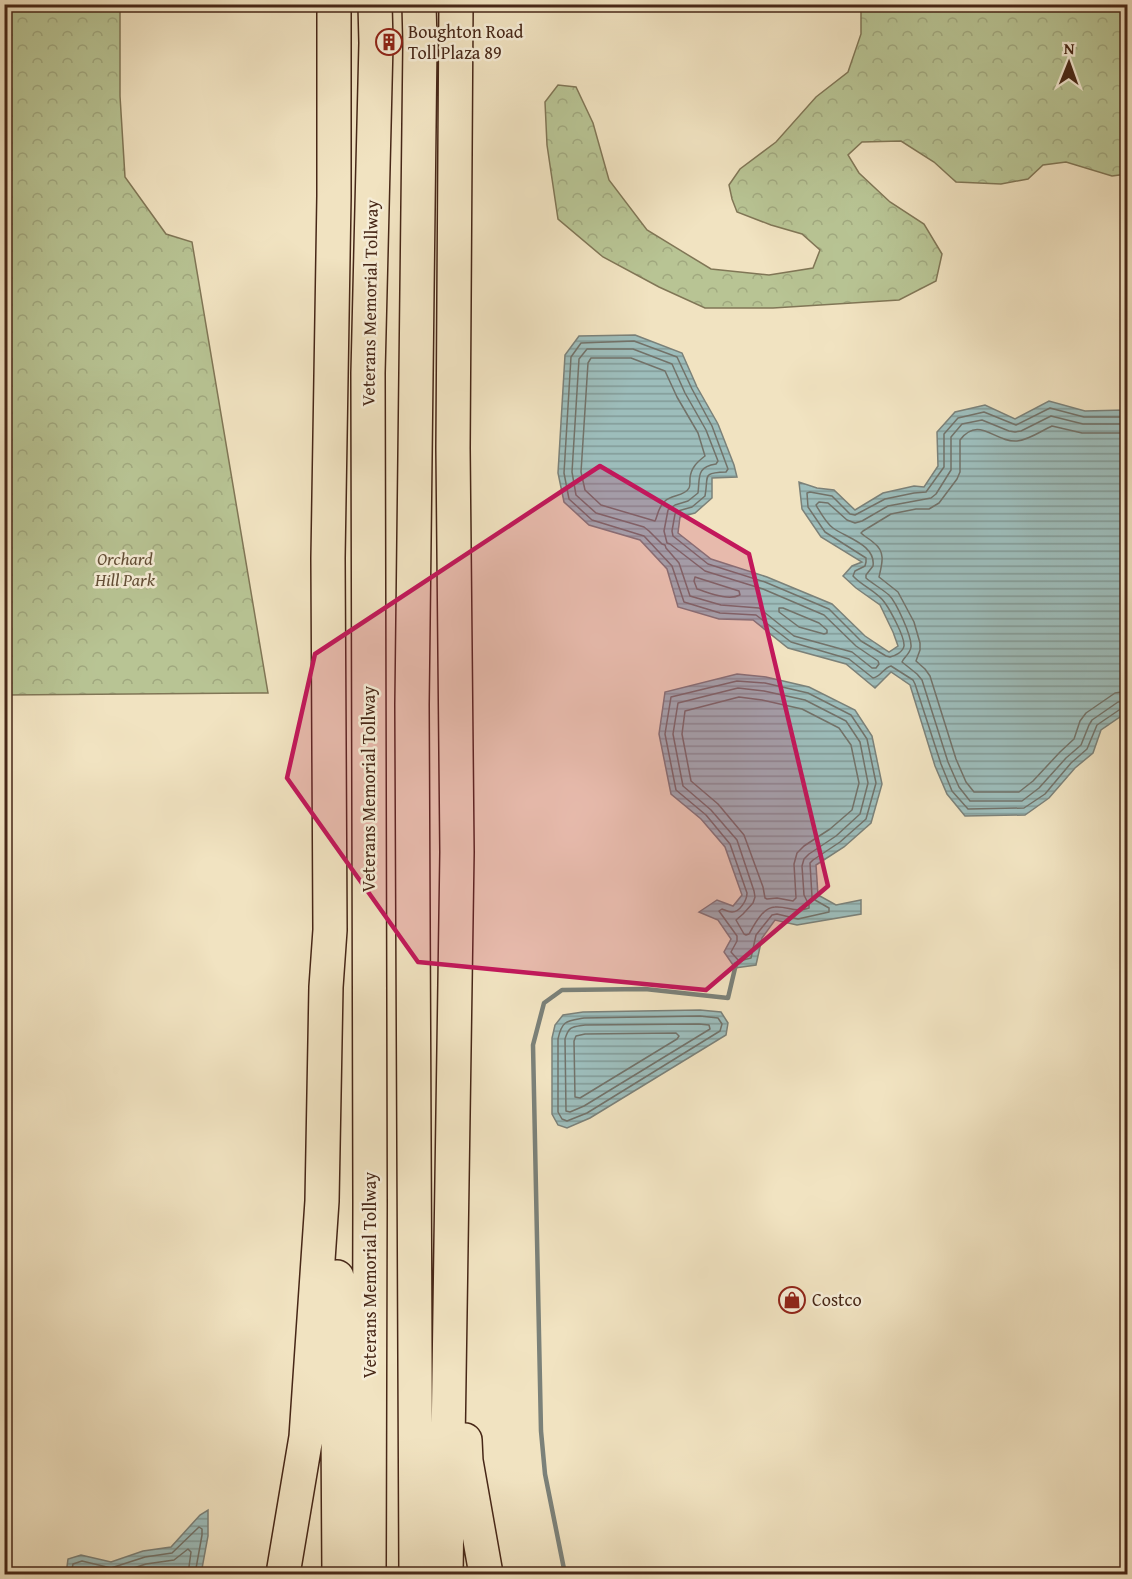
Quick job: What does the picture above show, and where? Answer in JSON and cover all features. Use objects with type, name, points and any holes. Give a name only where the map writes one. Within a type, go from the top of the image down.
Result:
[{"type":"highway","points":[[283,1575],[306,1437],[322,1200],[326,987],[330,930],[328,558],[334,196],[334,4]]},
{"type":"highway","name":"Veterans Memorial Tollway","points":[[369,1575],[368,373],[375,4]]},
{"type":"highway","points":[[416,1575],[412,693],[419,4]]},
{"type":"highway","points":[[446,1575],[457,852],[453,448],[456,4]]},
{"type":"highway","points":[[330,930],[335,987],[339,1575]]},
{"type":"highway","points":[[452,1211],[466,1461],[486,1575]]},
{"type":"highlighted area","points":[[600,466],[749,554],[828,886],[706,990],[418,962],[287,778],[315,654]]},
{"type":"green space","points":[[861,5],[1127,5],[1127,174],[1112,176],[1066,162],[1043,165],[1028,179],[1001,184],[956,182],[934,162],[901,141],[862,142],[848,155],[859,173],[890,202],[924,224],[942,254],[936,281],[899,300],[773,308],[705,308],[603,257],[558,219],[547,145],[545,102],[558,85],[576,87],[593,123],[609,180],[647,230],[711,269],[769,275],[813,268],[820,250],[802,234],[737,212],[729,185],[740,169],[776,142],[816,97],[848,72],[861,34]]},
{"type":"green space","name":"Orchard Hill Park","points":[[120,6],[120,96],[125,177],[166,234],[192,242],[268,693],[5,695],[5,7]]},
{"type":"water","points":[[635,335],[682,353],[697,387],[718,424],[737,477],[712,478],[712,498],[695,513],[680,517],[678,533],[711,559],[767,577],[832,604],[865,636],[889,652],[898,646],[880,605],[843,576],[852,566],[862,562],[821,537],[802,509],[799,482],[817,488],[834,490],[855,510],[883,493],[914,486],[924,487],[938,466],[937,432],[955,412],[985,405],[1015,419],[1049,401],[1085,411],[1124,410],[1127,412],[1127,712],[1101,730],[1093,753],[1075,768],[1049,798],[1025,815],[965,816],[947,794],[935,766],[910,685],[891,672],[875,688],[846,664],[788,648],[753,620],[719,619],[678,607],[667,569],[640,540],[589,525],[564,502],[558,473],[565,355],[579,336]]},
{"type":"water","points":[[737,674],[766,677],[809,687],[855,710],[872,736],[882,784],[871,823],[844,847],[816,865],[818,895],[836,905],[861,900],[861,914],[797,925],[775,920],[762,938],[756,965],[735,968],[724,952],[731,939],[718,920],[699,912],[717,900],[733,906],[742,895],[725,847],[701,819],[671,794],[659,734],[665,692]]},
{"type":"water","points":[[700,1010],[721,1012],[728,1023],[726,1035],[590,1118],[567,1128],[558,1125],[552,1114],[552,1038],[555,1025],[563,1015],[583,1012]]},
{"type":"water","points":[[208,1510],[208,1536],[201,1574],[66,1574],[68,1559],[81,1555],[111,1562],[143,1551],[171,1547],[200,1515]]},
{"type":"waterway","points":[[565,1574],[545,1474],[541,1431],[533,1045],[544,1003],[562,990],[645,989],[728,998],[736,964]]},
{"type":"place","name":"Boughton Road Toll Plaza 89","points":[[389,42]]},
{"type":"place","name":"Costco","points":[[792,1300]]}]
